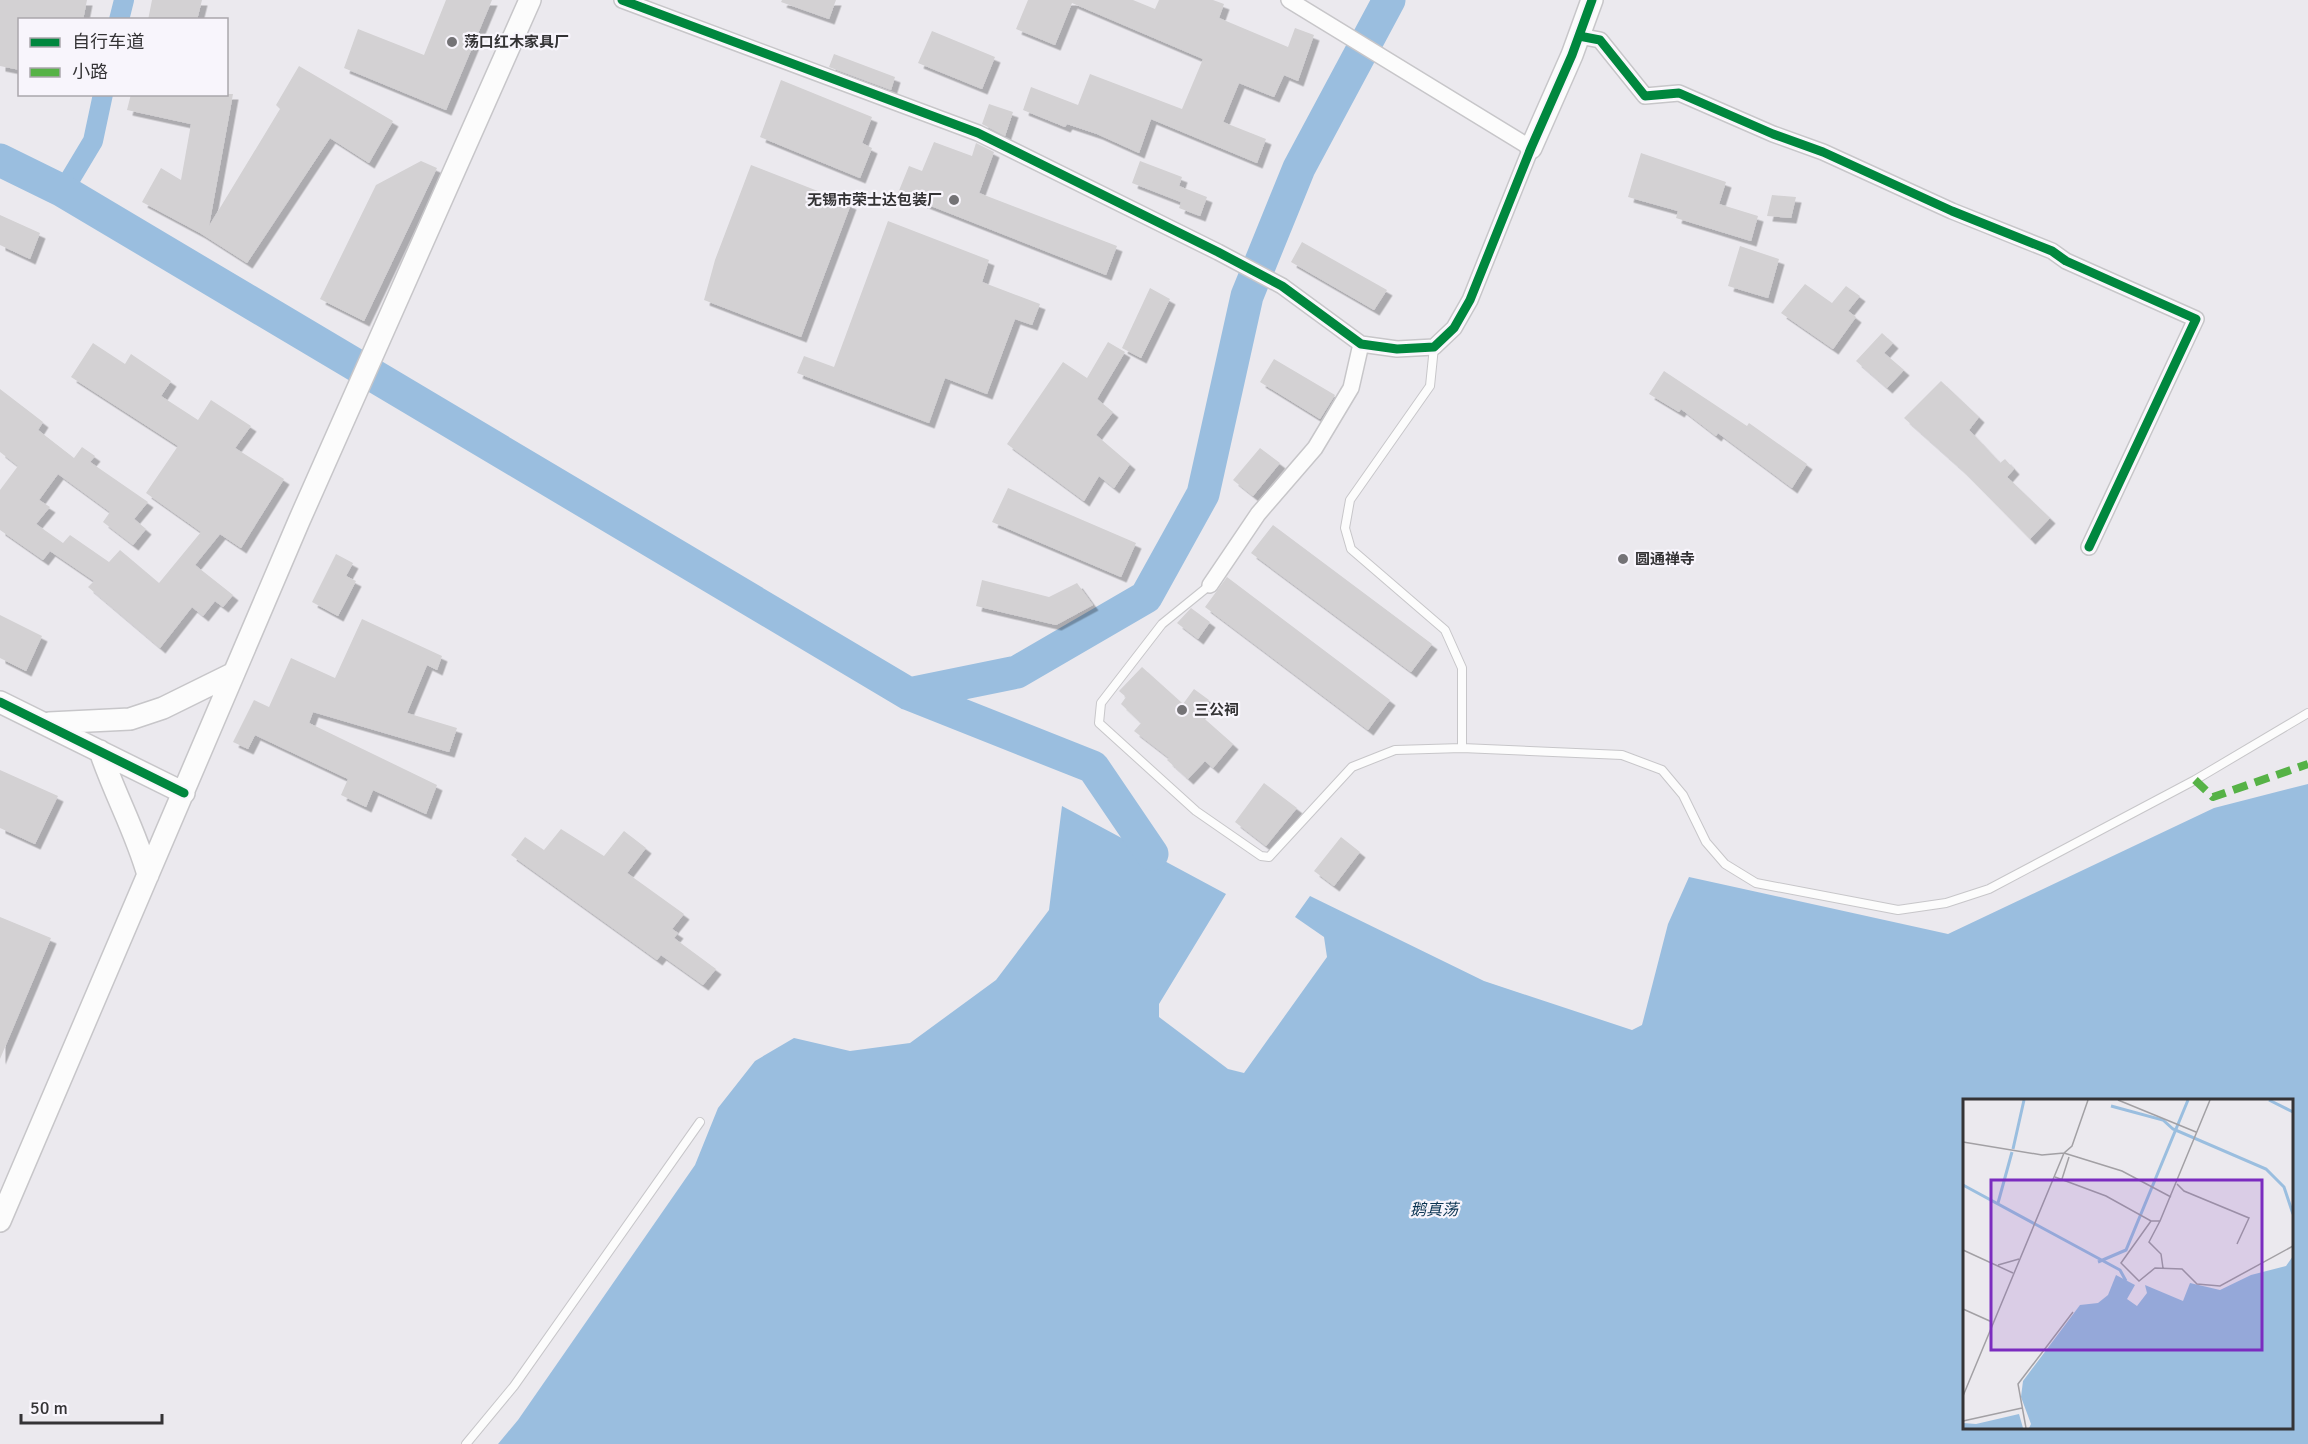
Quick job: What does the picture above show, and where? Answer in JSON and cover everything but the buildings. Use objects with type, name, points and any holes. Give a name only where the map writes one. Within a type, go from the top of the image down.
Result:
[{"type":"main road","points":[[3,1208],[184,793],[298,521],[530,0]]},
{"type":"main road","points":[[1531,148],[1592,0]]},
{"type":"main road","points":[[48,723],[130,719],[163,708],[234,673]]},
{"type":"main road","points":[[0,702],[48,723],[184,793]]},
{"type":"main road","points":[[100,751],[110,781],[142,854],[148,875]]},
{"type":"street","points":[[622,0],[978,133],[1282,286],[1361,344],[1397,349],[1434,347],[1454,328],[1470,300],[1531,148],[1289,0]]},
{"type":"street","points":[[1579,36],[1600,40],[1645,96],[1678,93],[1773,134],[1823,152],[1952,211],[2052,251],[2066,261],[2145,294],[2196,319],[2089,547]]},
{"type":"street","points":[[1210,585],[1258,514],[1316,448],[1352,388],[1361,344]]},
{"type":"lane","points":[[1434,347],[1430,386],[1350,500],[1345,528],[1352,549],[1445,630],[1462,668],[1462,748]]},
{"type":"lane","points":[[1210,585],[1162,624],[1101,703],[1099,723],[1196,811],[1261,856],[1269,857],[1352,767],[1395,750],[1462,748],[1622,755],[1662,770],[1683,795],[1706,842],[1725,864],[1756,884],[1898,910],[1946,903],[1989,889],[2195,780],[2308,713]]},
{"type":"lane","points":[[466,1444],[514,1386],[700,1122]]},
{"type":"water","name":"鹅真荡","points":[[2308,784],[2308,1444],[498,1444],[518,1420],[695,1165],[718,1108],[755,1061],[794,1038],[850,1051],[910,1043],[996,980],[1049,910],[1062,806],[1226,894],[1159,1004],[1159,1017],[1228,1069],[1244,1073],[1327,957],[1324,937],[1295,917],[1310,896],[1484,981],[1632,1030],[1642,1025],[1668,924],[1689,877],[1948,934],[2214,808]]},
{"type":"waterway","points":[[120,18],[124,0]]},
{"type":"waterway","points":[[909,694],[1017,672],[1146,597],[1203,494],[1247,296],[1299,168],[1389,0]]},
{"type":"waterway","points":[[63,191],[93,141],[103,96]]},
{"type":"waterway","points":[[0,160],[63,191],[909,694],[1093,767],[1152,854]]},
{"type":"marked path","points":[[2195,780],[2213,797],[2308,764]]},
{"type":"cycle path","points":[[622,0],[978,133],[1282,286],[1361,344],[1397,349],[1434,347],[1454,328],[1470,300],[1531,148],[1572,55],[1592,0]]},
{"type":"cycle path","points":[[1579,36],[1600,40],[1645,96],[1679,93],[1773,134],[1823,152],[1952,211],[2052,251],[2066,261],[2196,319],[2089,547]]},
{"type":"cycle path","points":[[0,702],[184,793]]},
{"type":"place","name":"荡口红木家具厂","points":[[452,42]]},
{"type":"place","name":"无锡市荣士达包装厂","points":[[954,200]]},
{"type":"place","name":"圆通禅寺","points":[[1623,559]]},
{"type":"place","name":"三公祠","points":[[1182,710]]}]
